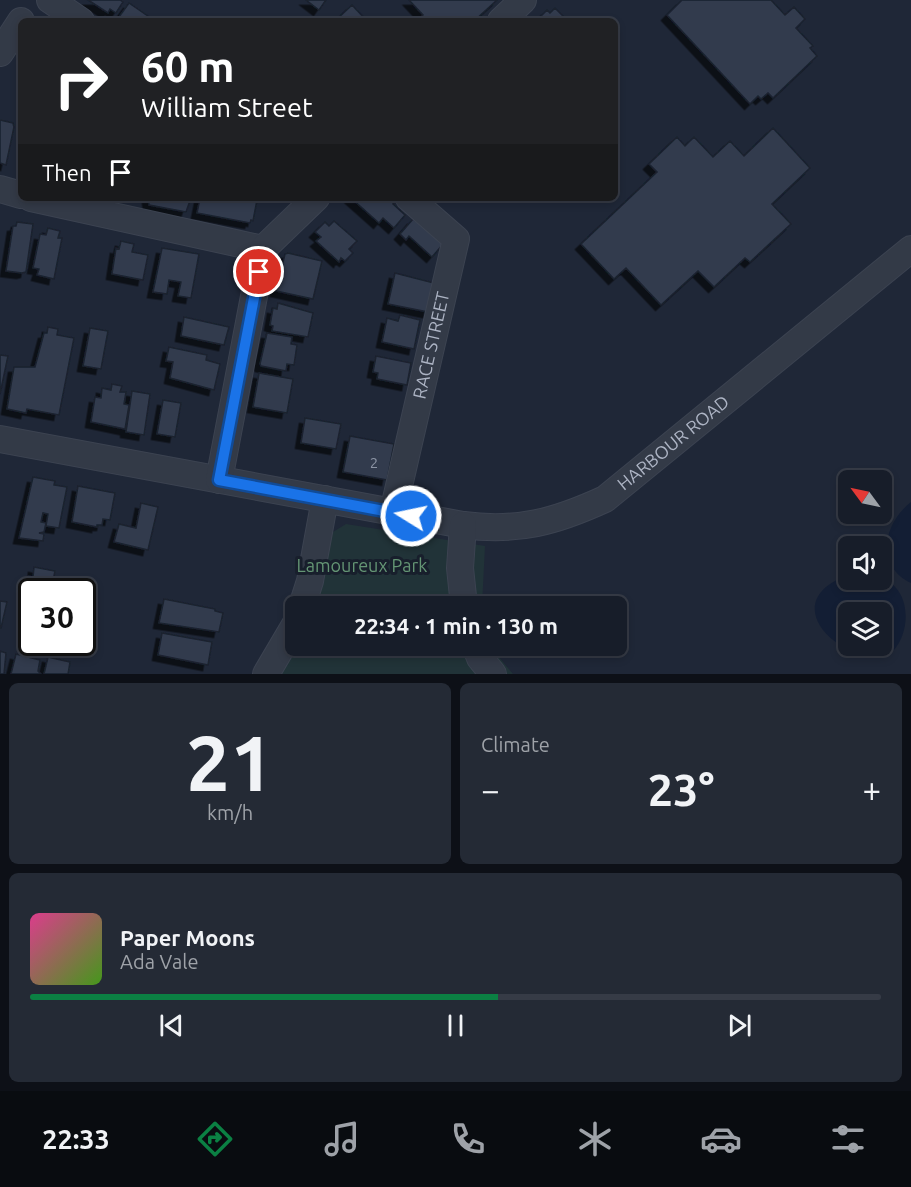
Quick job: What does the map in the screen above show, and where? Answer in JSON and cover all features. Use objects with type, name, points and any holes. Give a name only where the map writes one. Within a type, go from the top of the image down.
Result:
[{"type":"street","points":[[23,18],[35,0]]},
{"type":"street","points":[[50,0],[77,18]]},
{"type":"street","points":[[504,18],[523,0]]},
{"type":"street","points":[[0,53],[18,26]]},
{"type":"street","points":[[0,189],[18,194]]},
{"type":"street","points":[[45,201],[263,249]]},
{"type":"street","points":[[219,480],[263,249],[313,201]]},
{"type":"street","name":"RACE STREET","points":[[393,512],[456,240],[412,201]]},
{"type":"street","name":"HARBOUR ROAD","points":[[0,439],[463,525],[496,529],[521,527],[563,518],[605,499],[911,249]]},
{"type":"street","points":[[305,596],[325,500]]},
{"type":"street","points":[[463,525],[460,568],[463,596]]},
{"type":"street","points":[[266,674],[285,642]]},
{"type":"street","points":[[479,656],[493,674]]},
{"type":"green space","name":"Lamoureux Park","points":[[346,524],[485,546],[482,596],[314,596],[327,540],[333,532]]},
{"type":"green space","points":[[290,656],[498,656],[513,674],[277,674]]},
{"type":"water","points":[[911,502],[911,583],[899,575],[892,566],[892,536],[888,536],[889,532],[902,511]]},
{"type":"water","points":[[838,581],[838,590],[892,590],[892,584],[904,601],[906,612],[900,642],[892,651],[892,602],[838,602],[838,644],[824,632],[816,617],[816,601],[826,587]]},
{"type":"building","points":[[88,0],[120,0],[123,2],[116,13],[110,9],[108,13]]},
{"type":"building","points":[[306,0],[326,0],[319,10]]},
{"type":"building","points":[[409,0],[497,0],[477,18],[420,18],[423,15]]},
{"type":"building","points":[[682,0],[771,0],[785,15],[794,7],[805,19],[796,28],[813,46],[810,48],[817,56],[773,98],[768,93],[761,99],[758,96],[750,104],[667,15]]},
{"type":"building","points":[[129,3],[151,18],[118,18]]},
{"type":"building","points":[[352,5],[364,18],[338,18]]},
{"type":"building","points":[[555,8],[565,18],[539,18],[547,10],[550,13]]},
{"type":"building","points":[[0,120],[13,123],[14,127],[6,165],[0,163]]},
{"type":"building","points":[[773,128],[810,168],[772,204],[791,224],[750,262],[745,258],[714,287],[698,271],[661,305],[626,268],[614,279],[581,244],[657,172],[649,164],[677,137],[685,146],[694,137],[713,157],[730,141],[744,156]]},
{"type":"building","points":[[148,201],[190,201],[186,212],[149,205]]},
{"type":"building","points":[[199,201],[257,201],[253,221],[251,220],[250,223],[197,213]]},
{"type":"building","points":[[354,201],[396,201],[393,204],[405,215],[394,228],[383,218],[379,223]]},
{"type":"building","points":[[413,219],[422,226],[424,223],[444,243],[432,257],[409,236],[406,240],[400,234]]},
{"type":"building","points":[[334,221],[357,241],[349,249],[353,253],[345,261],[341,258],[339,262],[316,241],[321,237],[315,232],[325,222],[329,226]]},
{"type":"building","points":[[17,222],[33,224],[26,272],[22,273],[6,271],[13,226],[16,226]]},
{"type":"building","points":[[48,228],[60,231],[58,238],[62,238],[54,279],[37,275],[39,269],[33,268],[40,234],[46,235]]},
{"type":"building","points":[[121,241],[134,244],[132,252],[148,255],[143,280],[112,274],[116,248],[119,249]]},
{"type":"building","points":[[162,248],[199,254],[191,298],[178,296],[181,282],[169,280],[167,294],[153,292]]},
{"type":"building","points":[[285,254],[322,261],[313,299],[276,291]]},
{"type":"building","points":[[395,273],[434,283],[428,312],[388,304]]},
{"type":"building","points":[[278,303],[313,313],[308,337],[272,331],[273,326],[270,325],[273,308],[277,309]]},
{"type":"building","points":[[400,315],[420,320],[414,349],[382,342],[387,318],[398,321]]},
{"type":"building","points":[[184,317],[229,327],[224,345],[181,336]]},
{"type":"building","points":[[48,327],[58,329],[57,335],[74,338],[59,415],[27,409],[26,413],[7,409],[14,367],[35,367],[44,333],[47,333]]},
{"type":"building","points":[[90,328],[108,331],[101,369],[83,366]]},
{"type":"building","points":[[267,333],[292,337],[291,344],[297,345],[294,365],[287,364],[286,371],[260,364]]},
{"type":"building","points":[[169,347],[207,355],[206,360],[220,364],[214,390],[170,378],[173,362],[166,361]]},
{"type":"building","points":[[0,355],[8,356],[0,394]]},
{"type":"building","points":[[376,356],[411,363],[407,385],[377,379],[378,373],[373,372]]},
{"type":"building","points":[[259,373],[293,379],[287,413],[253,407]]},
{"type":"building","points":[[112,384],[122,386],[120,392],[126,392],[124,404],[129,405],[125,429],[91,422],[95,397],[101,398],[102,388],[111,390]]},
{"type":"building","points":[[132,391],[150,394],[144,435],[126,432]]},
{"type":"building","points":[[163,400],[181,403],[175,437],[157,434]]},
{"type":"building","points":[[305,418],[341,424],[336,449],[301,443]]},
{"type":"building","points":[[350,436],[394,444],[387,480],[343,472]]},
{"type":"building","points":[[33,477],[55,481],[54,485],[67,487],[59,528],[46,526],[48,514],[43,513],[41,522],[46,523],[44,532],[39,533],[44,534],[43,541],[19,538]]},
{"type":"building","points":[[78,486],[115,493],[110,520],[103,519],[102,525],[97,525],[97,527],[72,522]]},
{"type":"building","points":[[141,503],[158,507],[148,550],[114,542],[119,524],[136,528]]},
{"type":"building","points":[[34,567],[55,571],[54,578],[28,578],[28,576],[33,577]]},
{"type":"building","points":[[164,599],[215,609],[223,613],[219,632],[159,623]]},
{"type":"building","points":[[0,601],[7,602],[1,628],[0,628]]},
{"type":"building","points":[[162,633],[212,642],[208,665],[158,655]]},
{"type":"building","points":[[0,651],[6,653],[4,674],[0,674]]},
{"type":"building","points":[[16,654],[40,660],[38,671],[41,674],[11,674]]},
{"type":"building","points":[[48,657],[70,662],[68,674],[44,674]]},
{"type":"route","points":[[259,272],[219,480],[411,516]]}]
